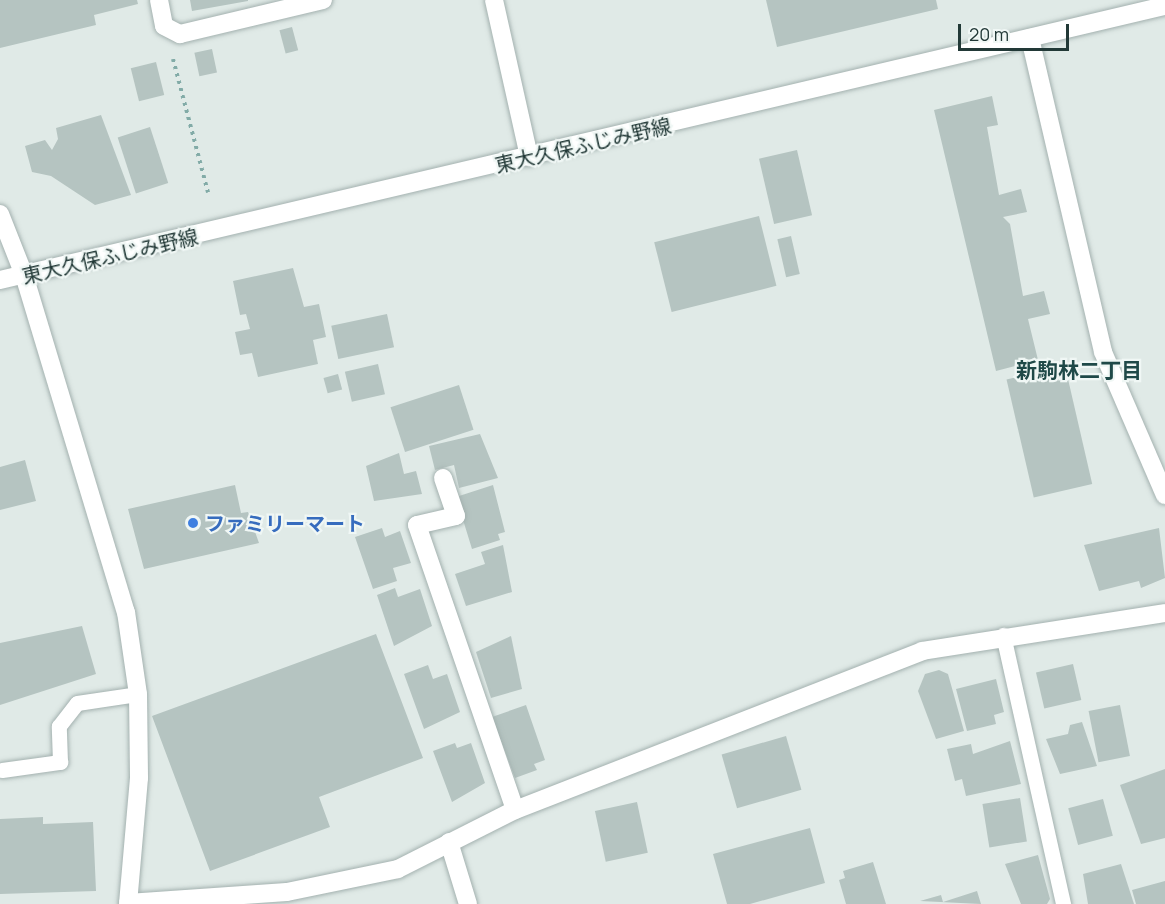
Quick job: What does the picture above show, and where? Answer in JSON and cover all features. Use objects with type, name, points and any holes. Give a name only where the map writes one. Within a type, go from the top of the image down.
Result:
[{"type":"street","points":[[159,0],[171,32],[323,0]]},
{"type":"street","points":[[494,0],[529,157]]},
{"type":"street","name":"東大久保ふじみ野線","points":[[0,280],[1165,6]]},
{"type":"street","points":[[1030,38],[1103,352],[1165,495]]},
{"type":"street","points":[[0,214],[24,275],[103,529],[126,612],[138,694],[139,778],[128,903],[287,892],[398,868],[515,810],[922,651],[1003,635],[1165,613]]},
{"type":"street","points":[[443,478],[456,516],[417,525],[515,810]]},
{"type":"street","points":[[449,842],[468,904]]},
{"type":"lane","points":[[1003,635],[1063,904]]},
{"type":"lane","points":[[2,770],[60,762],[59,726],[77,703],[138,694]]},
{"type":"path","points":[[171,32],[208,192]]},
{"type":"building","points":[[0,0],[137,0],[138,4],[94,15],[96,25],[0,48]]},
{"type":"building","points":[[190,0],[248,0],[248,1],[192,11]]},
{"type":"building","points":[[766,0],[936,0],[938,9],[777,47]]},
{"type":"building","points":[[292,27],[298,50],[286,54],[279,30]]},
{"type":"building","points":[[212,49],[217,72],[199,76],[194,53]]},
{"type":"building","points":[[156,62],[164,95],[139,101],[131,68]]},
{"type":"building","points":[[992,96],[998,125],[987,127],[999,195],[1021,189],[1027,212],[1003,217],[1010,224],[1023,296],[1044,291],[1050,314],[1028,319],[1038,360],[996,371],[934,110]]},
{"type":"building","points":[[101,115],[131,195],[95,205],[51,176],[32,172],[25,146],[45,140],[52,150],[58,139],[56,128]]},
{"type":"building","points":[[150,127],[168,183],[136,194],[118,138]]},
{"type":"building","points":[[797,150],[812,215],[774,224],[759,159]]},
{"type":"building","points":[[759,216],[776,286],[672,312],[654,242]]},
{"type":"building","points":[[791,236],[800,274],[786,277],[777,239]]},
{"type":"building","points":[[293,268],[304,307],[319,304],[326,337],[313,340],[318,364],[258,377],[252,353],[240,355],[235,332],[250,329],[246,314],[240,315],[233,281]]},
{"type":"building","points":[[387,314],[394,347],[338,359],[331,326]]},
{"type":"building","points":[[378,364],[385,394],[352,402],[345,372]]},
{"type":"building","points":[[1065,366],[1092,484],[1034,497],[1007,379]]},
{"type":"building","points":[[338,374],[342,389],[328,393],[324,378]]},
{"type":"building","points":[[459,385],[474,430],[405,452],[391,407]]},
{"type":"building","points":[[480,434],[498,478],[459,488],[454,465],[435,470],[429,446]]},
{"type":"building","points":[[399,453],[404,474],[416,471],[422,494],[374,501],[366,466]]},
{"type":"building","points":[[25,460],[36,501],[0,510],[0,467]]},
{"type":"building","points":[[235,485],[241,513],[248,512],[259,543],[144,569],[128,509]]},
{"type":"building","points":[[493,485],[505,532],[498,534],[500,540],[472,549],[456,497]]},
{"type":"building","points":[[382,528],[385,537],[400,531],[411,563],[393,568],[397,581],[373,589],[355,537]]},
{"type":"building","points":[[1159,528],[1165,578],[1141,588],[1139,581],[1099,591],[1084,545]]},
{"type":"building","points":[[503,545],[512,592],[466,606],[455,574],[485,564],[481,552]]},
{"type":"building","points":[[395,588],[398,597],[420,589],[432,626],[394,646],[377,595]]},
{"type":"building","points":[[82,626],[96,674],[0,705],[0,643]]},
{"type":"building","points":[[376,634],[423,758],[319,797],[330,827],[210,871],[152,716]]},
{"type":"building","points":[[511,636],[522,689],[491,698],[476,652]]},
{"type":"building","points":[[1073,664],[1081,700],[1044,709],[1036,673]]},
{"type":"building","points":[[428,665],[433,679],[447,674],[460,712],[424,729],[404,674]]},
{"type":"building","points":[[939,670],[948,674],[964,731],[936,739],[918,691],[925,674]]},
{"type":"building","points":[[996,679],[1004,712],[994,715],[996,724],[967,731],[956,689]]},
{"type":"building","points":[[526,705],[545,760],[534,764],[537,770],[515,778],[492,717]]},
{"type":"building","points":[[1120,705],[1130,756],[1099,762],[1089,711]]},
{"type":"building","points":[[1082,722],[1097,766],[1060,774],[1046,739],[1068,734],[1070,725]]},
{"type":"building","points":[[786,736],[801,790],[737,808],[722,754]]},
{"type":"building","points":[[1010,741],[1021,784],[966,796],[962,779],[955,781],[947,749],[971,744],[973,754]]},
{"type":"building","points":[[455,743],[457,748],[471,743],[485,783],[452,802],[433,751]]},
{"type":"building","points":[[1165,769],[1165,838],[1141,844],[1120,785]]},
{"type":"building","points":[[1020,798],[1027,841],[989,847],[982,804]]},
{"type":"building","points":[[1103,799],[1113,836],[1078,845],[1068,808]]},
{"type":"building","points":[[637,802],[648,853],[606,862],[595,811]]},
{"type":"building","points":[[43,817],[43,824],[93,822],[96,891],[0,894],[0,819]]},
{"type":"building","points":[[810,828],[825,883],[750,904],[727,904],[713,854]]},
{"type":"building","points":[[1038,855],[1050,899],[1047,904],[1021,904],[1005,864]]},
{"type":"building","points":[[873,862],[886,904],[846,904],[839,880],[845,878],[843,871]]},
{"type":"building","points":[[1121,864],[1134,904],[1088,904],[1083,874]]},
{"type":"building","points":[[1165,881],[1165,904],[1136,904],[1132,890]]},
{"type":"building","points":[[977,891],[981,904],[920,901],[941,895],[943,902]]},
{"type":"place","name":"ファミリーマート","points":[[193,523]]},
{"type":"district","name":"新駒林二丁目","points":[[1079,370]]}]
